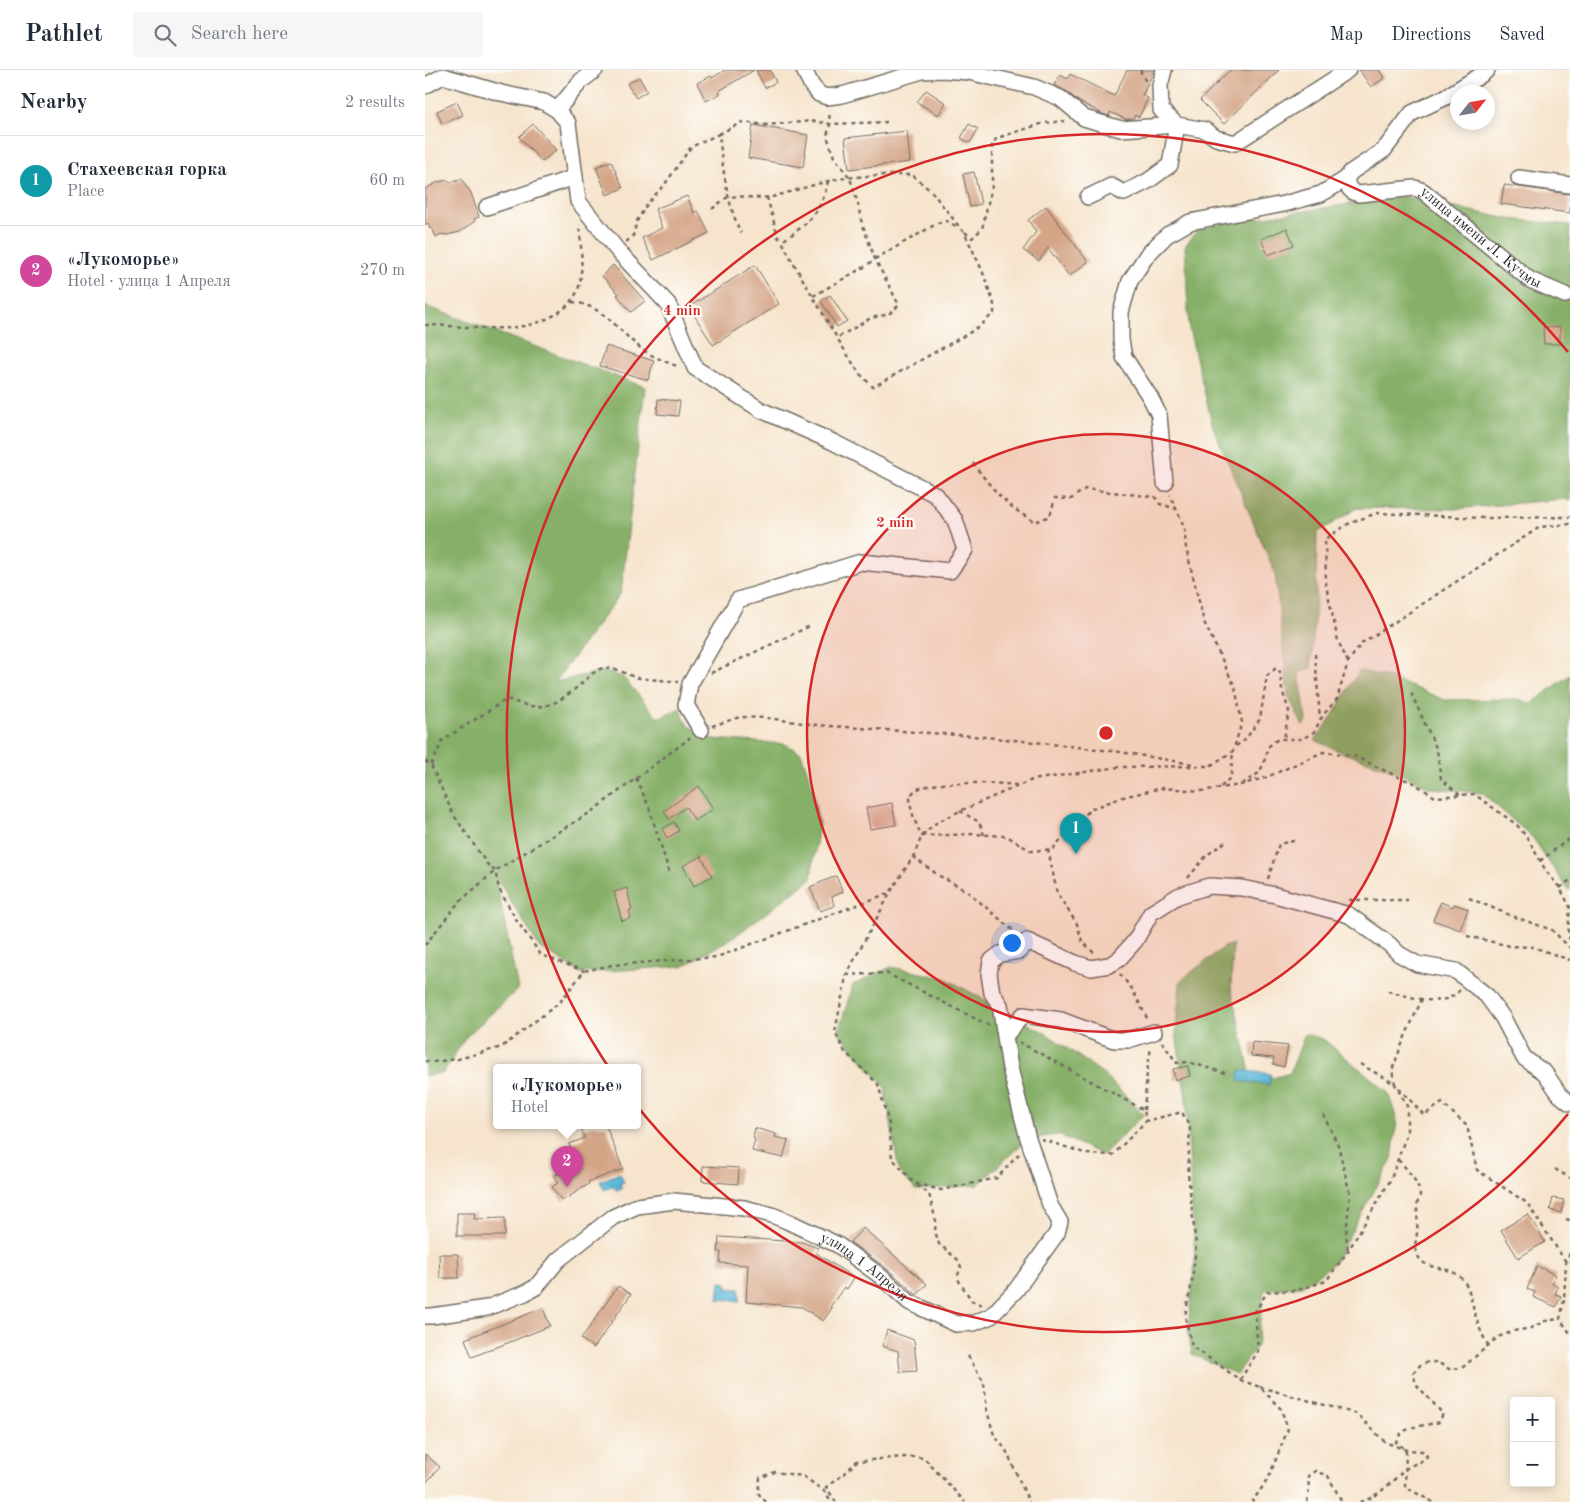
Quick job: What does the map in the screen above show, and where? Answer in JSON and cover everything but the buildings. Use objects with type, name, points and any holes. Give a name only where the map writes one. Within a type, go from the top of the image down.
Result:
[{"type":"street","points":[[557,110],[581,82],[595,70]]},
{"type":"street","points":[[804,70],[812,86],[819,94],[827,97],[842,95],[921,71],[969,72],[1034,87],[1059,98],[1084,118],[1121,129],[1177,125],[1205,130],[1216,138],[1235,143],[1347,70]]},
{"type":"street","points":[[1164,70],[1160,85],[1161,110],[1177,125]]},
{"type":"street","points":[[1165,483],[1159,415],[1150,397],[1124,357],[1121,340],[1121,312],[1130,281],[1147,255],[1167,235],[1190,222],[1284,204],[1321,194],[1346,179],[1351,172],[1384,150],[1412,113],[1444,98],[1487,70]]},
{"type":"street","points":[[425,86],[443,76],[501,93],[544,102],[557,110],[568,123],[578,201],[618,251],[668,304],[695,368],[761,410],[833,442],[935,495],[955,520],[965,550],[950,571],[861,562],[738,600],[690,684],[686,705],[701,730]]},
{"type":"street","points":[[1089,197],[1111,186],[1124,193],[1148,181],[1170,165],[1177,125]]},
{"type":"street","points":[[487,207],[575,177]]},
{"type":"street","points":[[1519,178],[1570,185]]},
{"type":"street","name":"улица имени Л. Кучмы","points":[[1346,179],[1347,186],[1353,193],[1359,194],[1415,188],[1423,191],[1529,280],[1565,295]]},
{"type":"street","points":[[1027,941],[1075,963],[1091,968],[1104,966],[1118,960],[1135,941],[1151,913],[1178,896],[1209,886],[1242,888],[1262,892],[1349,915],[1389,944],[1399,954],[1417,964],[1456,971],[1487,996],[1503,1018],[1525,1058],[1545,1073],[1560,1095],[1570,1103]]},
{"type":"street","name":"улица 1 Апреля","points":[[425,1316],[487,1308],[515,1298],[536,1287],[558,1260],[613,1217],[637,1206],[674,1200],[717,1204],[772,1215],[838,1245],[879,1275],[909,1302],[955,1324],[974,1323],[991,1316],[1016,1290],[1057,1233],[1060,1222],[1050,1205],[1027,1135],[1011,1068],[1000,1005],[992,993],[989,974],[991,961],[1000,954],[1019,951],[1027,941]]},
{"type":"street","points":[[1006,1035],[1023,1015],[1061,1020],[1114,1040],[1128,1040],[1154,1032]]},
{"type":"path","points":[[827,97],[830,124],[827,136],[834,157],[850,178],[861,220],[875,259],[899,305],[889,314],[871,318],[837,338]]},
{"type":"path","points":[[712,209],[726,198],[737,196],[767,197],[828,181],[879,175],[912,175],[932,192],[962,229],[972,238],[982,229],[992,186],[992,144],[997,138],[1044,123],[1084,118]]},
{"type":"path","points":[[618,251],[633,236],[637,221],[647,204],[665,184],[691,147],[742,122],[765,125],[814,121],[830,124],[887,122]]},
{"type":"path","points":[[719,134],[733,217],[741,232]]},
{"type":"path","points":[[782,241],[809,222],[826,194],[828,181]]},
{"type":"path","points":[[767,197],[778,237],[837,338],[859,372],[873,387],[931,356],[981,325],[994,313],[994,304],[982,270],[962,229],[947,221],[938,222],[813,296]]},
{"type":"path","points":[[425,325],[496,328],[527,326],[551,318],[572,302],[580,283],[581,252],[578,201]]},
{"type":"path","points":[[572,302],[585,304],[604,315],[639,347],[662,360],[681,368],[695,368]]},
{"type":"path","points":[[973,463],[990,487],[1015,511],[1035,522],[1050,516],[1055,498],[1071,499],[1085,489],[1155,497],[1160,504],[1177,509]]},
{"type":"path","points":[[1165,483],[1184,527],[1186,548],[1204,622],[1235,687],[1242,722],[1234,746],[1231,777],[1220,788]]},
{"type":"path","points":[[1348,662],[1337,641],[1326,585],[1325,539],[1348,524],[1377,513],[1483,518],[1570,517]]},
{"type":"path","points":[[1240,786],[1259,773],[1269,746],[1278,739],[1302,739],[1314,732],[1320,720],[1337,699],[1348,662],[1361,644],[1540,527],[1570,524]]},
{"type":"path","points":[[431,765],[443,740],[507,699],[523,706],[549,706],[573,692],[599,669],[618,669],[638,678],[654,678],[690,684],[812,625]]},
{"type":"path","points":[[1315,654],[1320,720]]},
{"type":"path","points":[[1234,746],[1245,740],[1260,719],[1267,676],[1276,668],[1280,672],[1282,690],[1289,711],[1284,739]]},
{"type":"path","points":[[1411,693],[1437,750],[1441,778],[1462,796]]},
{"type":"path","points":[[425,945],[459,902],[495,871],[591,812],[701,730],[740,717],[1043,743],[1120,752],[1201,766]]},
{"type":"path","points":[[991,1316],[988,1308],[981,1303],[972,1301],[959,1281],[958,1275],[961,1267],[958,1260],[939,1244],[935,1231],[936,1221],[929,1194],[914,1183],[891,1158],[889,1124],[878,1084],[845,1052],[835,1032],[846,975],[891,892],[913,858],[922,836],[936,824],[960,811],[1031,780],[1119,768],[1209,766],[1233,751]]},
{"type":"path","points":[[922,836],[1007,836],[1031,850],[1048,849],[1053,848],[1091,809],[1123,796],[1162,788],[1201,791],[1240,786],[1265,778],[1323,752],[1352,755],[1414,783],[1435,797],[1474,794],[1517,825],[1528,839],[1540,862],[1560,888],[1570,907],[1568,934],[1570,940]]},
{"type":"path","points":[[425,761],[431,765],[453,814],[487,864],[495,871],[499,889],[517,921],[541,955],[584,971],[612,965],[717,957],[891,892]]},
{"type":"path","points":[[636,778],[649,807],[670,875]]},
{"type":"path","points":[[922,836],[915,824],[910,805],[911,796],[916,789],[977,782],[1019,785]]},
{"type":"path","points":[[960,811],[979,822],[984,835]]},
{"type":"path","points":[[1540,862],[1570,838]]},
{"type":"path","points":[[1185,881],[1207,855],[1227,840]]},
{"type":"path","points":[[1262,892],[1274,863],[1279,844],[1297,840]]},
{"type":"path","points":[[1048,849],[1057,893],[1077,924],[1082,941],[1095,953],[1104,966],[1118,972],[1132,988],[1154,1032],[1147,1073],[1144,1110]]},
{"type":"path","points":[[913,858],[967,892],[1027,941]]},
{"type":"path","points":[[1560,888],[1570,880]]},
{"type":"path","points":[[1469,898],[1552,930],[1570,948]]},
{"type":"path","points":[[1343,902],[1351,900],[1408,900]]},
{"type":"path","points":[[1467,936],[1510,946],[1533,947],[1570,960]]},
{"type":"path","points":[[425,1061],[457,1059],[502,1047],[560,1002],[584,971]]},
{"type":"path","points":[[1388,991],[1422,999],[1441,1001],[1455,996],[1467,981]]},
{"type":"path","points":[[1240,1380],[1258,1351],[1255,1312],[1267,1292],[1297,1290],[1326,1281],[1348,1251],[1391,1179],[1407,1133],[1407,1106],[1395,1084],[1393,1070],[1404,1039],[1422,999]]},
{"type":"path","points":[[1167,1047],[1177,1063],[1188,1062],[1225,1073]]},
{"type":"path","points":[[1360,1064],[1395,1084],[1424,1116],[1442,1103],[1467,1126],[1477,1170],[1527,1203],[1568,1262]]},
{"type":"path","points":[[914,1183],[941,1190],[997,1178],[1023,1150],[1027,1135],[1087,1154],[1113,1155],[1146,1121],[1182,1112],[1190,1128],[1188,1174],[1195,1244],[1192,1282],[1185,1316],[1193,1346],[1240,1380],[1357,1414],[1385,1442],[1406,1450],[1422,1452],[1427,1456],[1424,1461],[1408,1467],[1373,1498],[1360,1502]]},
{"type":"path","points":[[1323,1114],[1338,1145],[1350,1194],[1346,1234],[1348,1251]]},
{"type":"path","points":[[1398,1160],[1416,1181],[1420,1194],[1417,1205],[1417,1235],[1414,1248],[1417,1256],[1425,1265],[1448,1268],[1467,1285],[1475,1314],[1488,1345]]},
{"type":"path","points":[[1555,1170],[1570,1178]]},
{"type":"path","points":[[1570,1254],[1560,1319],[1570,1333]]},
{"type":"path","points":[[1406,1450],[1396,1442],[1398,1435],[1415,1426],[1426,1426],[1439,1422],[1443,1414],[1417,1384],[1413,1373],[1422,1363],[1437,1362],[1449,1369],[1462,1368],[1498,1337],[1514,1330],[1531,1328],[1545,1321],[1560,1319]]},
{"type":"path","points":[[969,1356],[984,1383],[987,1411],[994,1435],[1006,1450],[1029,1502]]},
{"type":"path","points":[[1252,1502],[1268,1479],[1288,1429],[1281,1409],[1261,1387]]},
{"type":"path","points":[[1406,1450],[1405,1487],[1433,1502]]},
{"type":"path","points":[[836,1502],[826,1487],[844,1474],[857,1461],[909,1456],[924,1458],[965,1502]]},
{"type":"path","points":[[1307,1502],[1309,1490],[1308,1476],[1315,1471],[1328,1476],[1341,1500],[1344,1502]]},
{"type":"path","points":[[766,1502],[758,1493],[760,1478],[775,1472],[803,1476],[824,1491],[831,1502]]},
{"type":"green space","points":[[1401,196],[1509,219],[1570,225],[1570,501],[1565,499],[1454,509],[1357,508],[1317,533],[1316,599],[1311,668],[1299,673],[1307,722],[1303,726],[1288,696],[1275,573],[1213,427],[1189,329],[1185,246],[1197,231],[1219,224]]},
{"type":"green space","points":[[425,306],[645,387],[621,593],[555,682],[602,671],[623,677],[658,718],[680,708],[688,726],[713,739],[785,744],[801,753],[811,782],[819,824],[811,879],[734,937],[683,966],[581,973],[540,948],[495,876],[518,989],[466,1037],[443,1073],[425,1076]]},
{"type":"green space","points":[[1359,671],[1385,676],[1445,700],[1518,699],[1531,704],[1570,675],[1570,890],[1567,889],[1533,838],[1482,793],[1431,788],[1390,769],[1343,753],[1315,740],[1330,720]]},
{"type":"green space","points":[[1233,944],[1231,987],[1251,1077],[1266,1080],[1290,1073],[1305,1034],[1323,1039],[1388,1092],[1397,1120],[1392,1159],[1334,1263],[1302,1286],[1264,1290],[1257,1346],[1236,1374],[1192,1354],[1188,1329],[1195,1260],[1186,1098],[1176,1033],[1180,981],[1224,947]]},
{"type":"green space","points":[[891,967],[945,978],[1047,1034],[1101,1072],[1144,1114],[1103,1155],[1059,1135],[1027,1139],[978,1185],[916,1190],[899,1172],[885,1087],[838,1032],[853,985]]},
{"type":"water","points":[[1240,1070],[1271,1074],[1269,1085],[1239,1081]]},
{"type":"water","points":[[620,1173],[624,1182],[620,1184],[622,1189],[617,1191],[614,1186],[604,1190],[600,1181]]},
{"type":"water","points":[[720,1282],[727,1283],[727,1288],[740,1289],[740,1301],[718,1299]]},
{"type":"place","name":"Стахеевская горка","points":[[1076,854]]},
{"type":"place","name":"«Лукоморье»","points":[[567,1187]]}]
